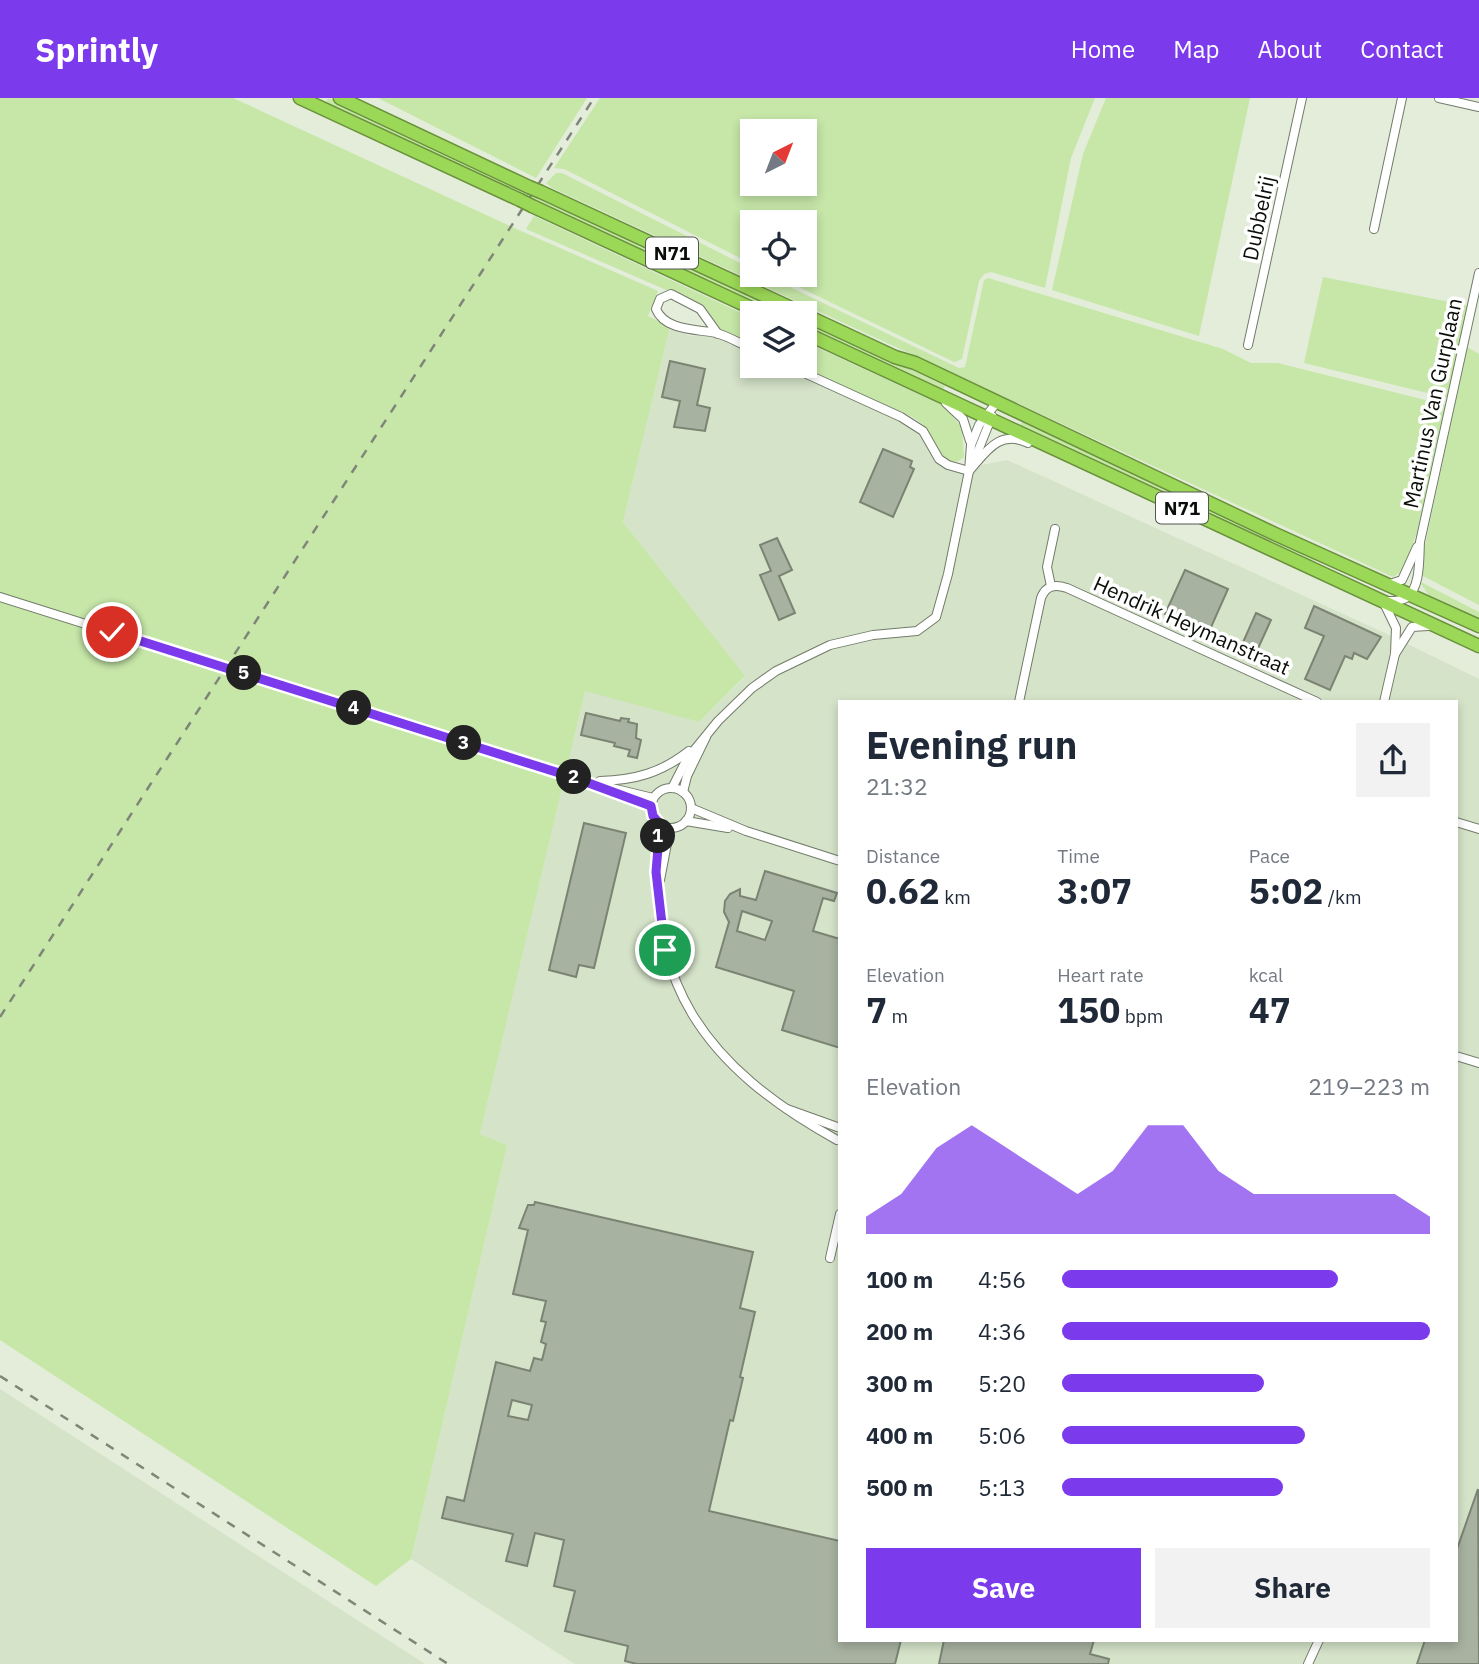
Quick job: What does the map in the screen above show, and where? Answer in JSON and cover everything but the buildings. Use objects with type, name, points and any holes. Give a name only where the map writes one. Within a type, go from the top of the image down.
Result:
[{"type":"highway","name":"N71","points":[[300,98],[740,303]]},
{"type":"highway","name":"N71","points":[[340,98],[776,301]]},
{"type":"highway","name":"N71","points":[[817,320],[895,357],[990,414],[1059,451],[1479,646]]},
{"type":"highway","name":"N71","points":[[817,339],[930,391],[1120,461]]},
{"type":"highway","name":"N71","points":[[895,357],[915,363],[1120,461],[1479,626]]},
{"type":"street","name":"Dubbelrij","points":[[1248,345],[1302,98]]},
{"type":"street","points":[[1374,229],[1402,98]]},
{"type":"street","points":[[1439,98],[1479,107]]},
{"type":"street","name":"Martinus Van Gurplaan","points":[[1411,594],[1416,578],[1420,541],[1479,273]]},
{"type":"street","points":[[718,334],[700,309],[671,294],[660,299],[656,309],[668,321],[688,330],[718,334],[740,344]]},
{"type":"street","points":[[816,378],[901,416],[923,431],[939,459],[948,465],[968,471]]},
{"type":"street","points":[[587,782],[624,781],[664,767],[696,746],[752,688],[802,657],[844,641],[917,631],[931,622],[940,610],[971,445],[963,419],[930,391]]},
{"type":"street","points":[[971,445],[990,414]]},
{"type":"street","points":[[968,471],[990,414]]},
{"type":"street","points":[[968,471],[989,447],[1004,439],[1019,439],[1059,451]]},
{"type":"street","points":[[1019,700],[1040,603],[1043,593],[1051,586],[1047,567],[1055,529]]},
{"type":"street","name":"Martinus Van Gurplaan","points":[[1390,584],[1402,580],[1407,573],[1420,541]]},
{"type":"street","points":[[1416,578],[1418,591],[1429,602]]},
{"type":"street","name":"Hendrik Heymanstraat","points":[[1051,586],[1067,588],[1313,700]]},
{"type":"street","points":[[1384,700],[1395,654],[1396,628],[1383,601],[1404,599],[1411,594]]},
{"type":"street","points":[[0,597],[652,802]]},
{"type":"street","points":[[1395,654],[1412,627],[1438,627]]},
{"type":"street","points":[[708,734],[687,776],[683,792],[691,808],[746,831],[838,860]]},
{"type":"street","points":[[672,788],[696,746]]},
{"type":"street","points":[[683,792],[672,788],[661,790],[652,802],[653,816],[660,824],[670,828],[686,821],[746,831]]},
{"type":"street","points":[[686,821],[691,808]]},
{"type":"street","points":[[1458,823],[1479,829]]},
{"type":"street","points":[[660,824],[656,852],[665,950],[690,1012],[724,1058],[745,1078],[806,1124],[838,1133]]},
{"type":"street","points":[[658,890],[670,828]]},
{"type":"street","points":[[1458,1057],[1479,1063]]},
{"type":"street","points":[[830,1258],[838,1223]]},
{"type":"street","points":[[1310,1662],[1318,1642]]},
{"type":"shaded area","points":[[670,326],[690,336],[713,336],[740,348],[740,378],[805,378],[907,424],[921,434],[936,462],[946,469],[952,471],[1007,460],[1479,679],[1479,1664],[575,1664],[411,1559],[507,1145],[480,1134],[585,690],[699,722],[745,677],[623,522]]},
{"type":"shaded area","points":[[0,1389],[425,1664],[0,1664]]},
{"type":"green space","points":[[0,98],[233,98],[658,291],[648,316],[670,326],[623,522],[745,676],[699,722],[585,691],[480,1134],[507,1145],[411,1559],[376,1586],[0,1340]]},
{"type":"green space","points":[[328,98],[766,301],[747,301],[325,105]]},
{"type":"green space","points":[[378,98],[587,98],[536,178]]},
{"type":"green space","points":[[600,98],[1095,98],[1071,158],[1045,288],[991,272],[984,274],[979,281],[962,359],[954,362],[799,287],[817,287],[817,210],[740,210],[740,258],[564,169],[554,168]]},
{"type":"green space","points":[[1106,98],[1250,98],[1199,336],[1052,290],[1083,154]]},
{"type":"green space","points":[[556,173],[562,173],[740,263],[740,275],[552,188],[546,183]]},
{"type":"green space","points":[[534,216],[740,312],[740,339],[721,330],[703,306],[526,229]]},
{"type":"green space","points":[[1323,277],[1475,307],[1448,398],[1304,363]]},
{"type":"green space","points":[[988,278],[1223,349],[1251,363],[1278,363],[1445,405],[1417,532],[1404,570],[1393,577],[817,311],[817,301],[796,301],[766,287],[790,287],[959,368],[965,367],[984,280]]},
{"type":"green space","points":[[817,325],[945,386],[942,392],[817,334]]},
{"type":"green space","points":[[1467,347],[1479,354],[1479,605],[1419,574]]},
{"type":"green space","points":[[817,348],[944,406],[962,428],[964,457],[951,461],[945,457],[921,423],[817,374]]},
{"type":"green space","points":[[1022,422],[1385,591],[1317,561],[1304,559],[1019,427]]},
{"type":"green space","points":[[1419,581],[1479,612],[1479,620],[1430,597]]},
{"type":"railway","points":[[0,1017],[594,98]]},
{"type":"railway","points":[[0,1376],[448,1664]]},
{"type":"route","points":[[112,632],[575,778],[651,806],[653,816],[660,824],[656,872],[665,950]]}]
